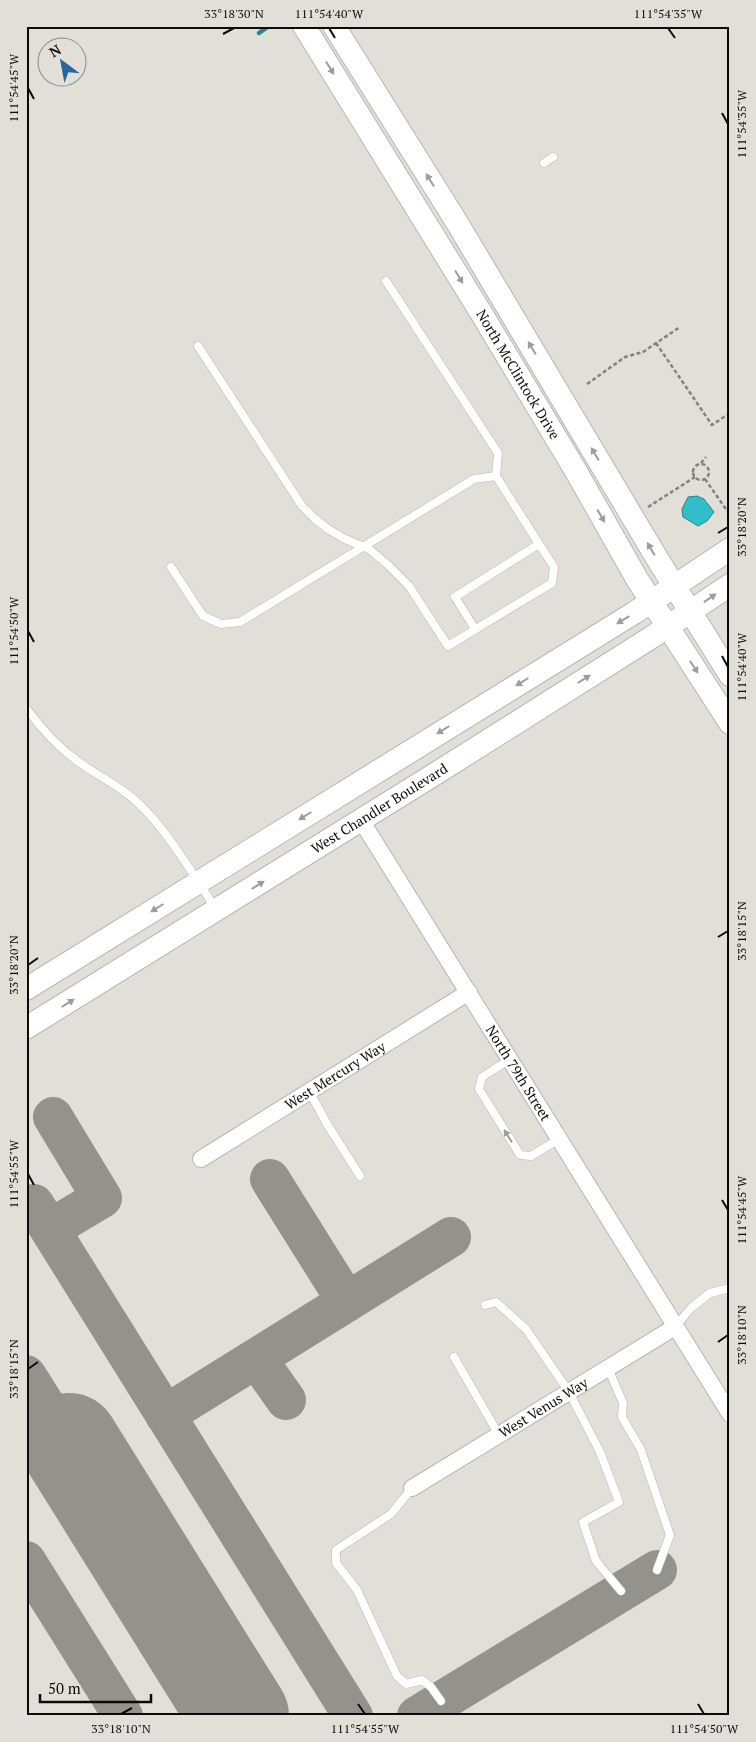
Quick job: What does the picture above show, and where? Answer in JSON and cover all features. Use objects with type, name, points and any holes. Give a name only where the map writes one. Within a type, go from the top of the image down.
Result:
[{"type":"main road","name":"North McClintock Drive","points":[[304,26],[434,235],[652,601],[730,723]]},
{"type":"main road","name":"North McClintock Drive","points":[[334,26],[456,221],[674,586],[730,675]]},
{"type":"main road","points":[[434,235],[456,221]]},
{"type":"main road","points":[[26,989],[652,601],[730,548]]},
{"type":"main road","name":"West Chandler Boulevard","points":[[26,1028],[217,911],[730,585]]},
{"type":"street","name":"North 79th Street","points":[[361,820],[730,1414]]},
{"type":"street","name":"West Mercury Way","points":[[201,1159],[469,992]]},
{"type":"street","name":"West Venus Way","points":[[412,1488],[676,1327]]},
{"type":"lane","points":[[544,162],[553,157]]},
{"type":"lane","points":[[198,346],[302,506],[315,519],[328,528],[369,549],[388,565],[409,586],[448,646],[552,583],[554,567],[496,476],[498,453],[386,281]]},
{"type":"lane","points":[[171,567],[202,616],[221,624],[240,622],[474,478],[496,476]]},
{"type":"lane","points":[[475,629],[455,597],[539,544]]},
{"type":"lane","points":[[26,708],[62,748],[76,760],[123,790],[138,803],[173,845],[217,911]]},
{"type":"lane","points":[[510,1059],[482,1077],[479,1089],[520,1155],[531,1156],[559,1139]]},
{"type":"lane","points":[[309,1092],[360,1176]]},
{"type":"lane","points":[[676,1327],[691,1308],[710,1293],[730,1288]]},
{"type":"lane","points":[[485,1305],[496,1302],[526,1329],[568,1392],[600,1452],[619,1502],[584,1522],[596,1561],[621,1592]]},
{"type":"lane","points":[[454,1357],[499,1435]]},
{"type":"lane","points":[[608,1368],[623,1403],[622,1417],[642,1450],[670,1535],[657,1570]]},
{"type":"lane","points":[[412,1488],[391,1514],[336,1550],[336,1563],[357,1590],[397,1676],[406,1684],[422,1680],[431,1688],[441,1702]]},
{"type":"path","points":[[587,384],[625,357],[643,352],[680,327]]},
{"type":"path","points":[[656,343],[712,425],[730,413]]},
{"type":"path","points":[[702,463],[709,470],[709,475],[705,479],[700,480],[695,477],[694,467],[702,463],[706,457]]},
{"type":"path","points":[[647,508],[695,477]]},
{"type":"path","points":[[705,479],[730,515]]},
{"type":"water","points":[[697,496],[704,499],[714,512],[707,521],[698,526],[683,517],[682,509],[688,497]]},
{"type":"waterway","points":[[259,33],[269,26]]},
{"type":"taxiway","points":[[50,1229],[102,1198],[53,1117]]},
{"type":"taxiway","points":[[270,1179],[347,1302]]},
{"type":"taxiway","points":[[26,1209],[34,1204],[353,1716]]},
{"type":"taxiway","points":[[165,1415],[451,1237]]},
{"type":"taxiway","points":[[249,1363],[262,1366],[286,1400]]},
{"type":"taxiway","points":[[26,1375],[69,1443]]},
{"type":"taxiway","points":[[26,1561],[123,1716]]},
{"type":"taxiway","points":[[417,1716],[657,1570]]},
{"type":"runway","points":[[69,1443],[239,1716]]}]
